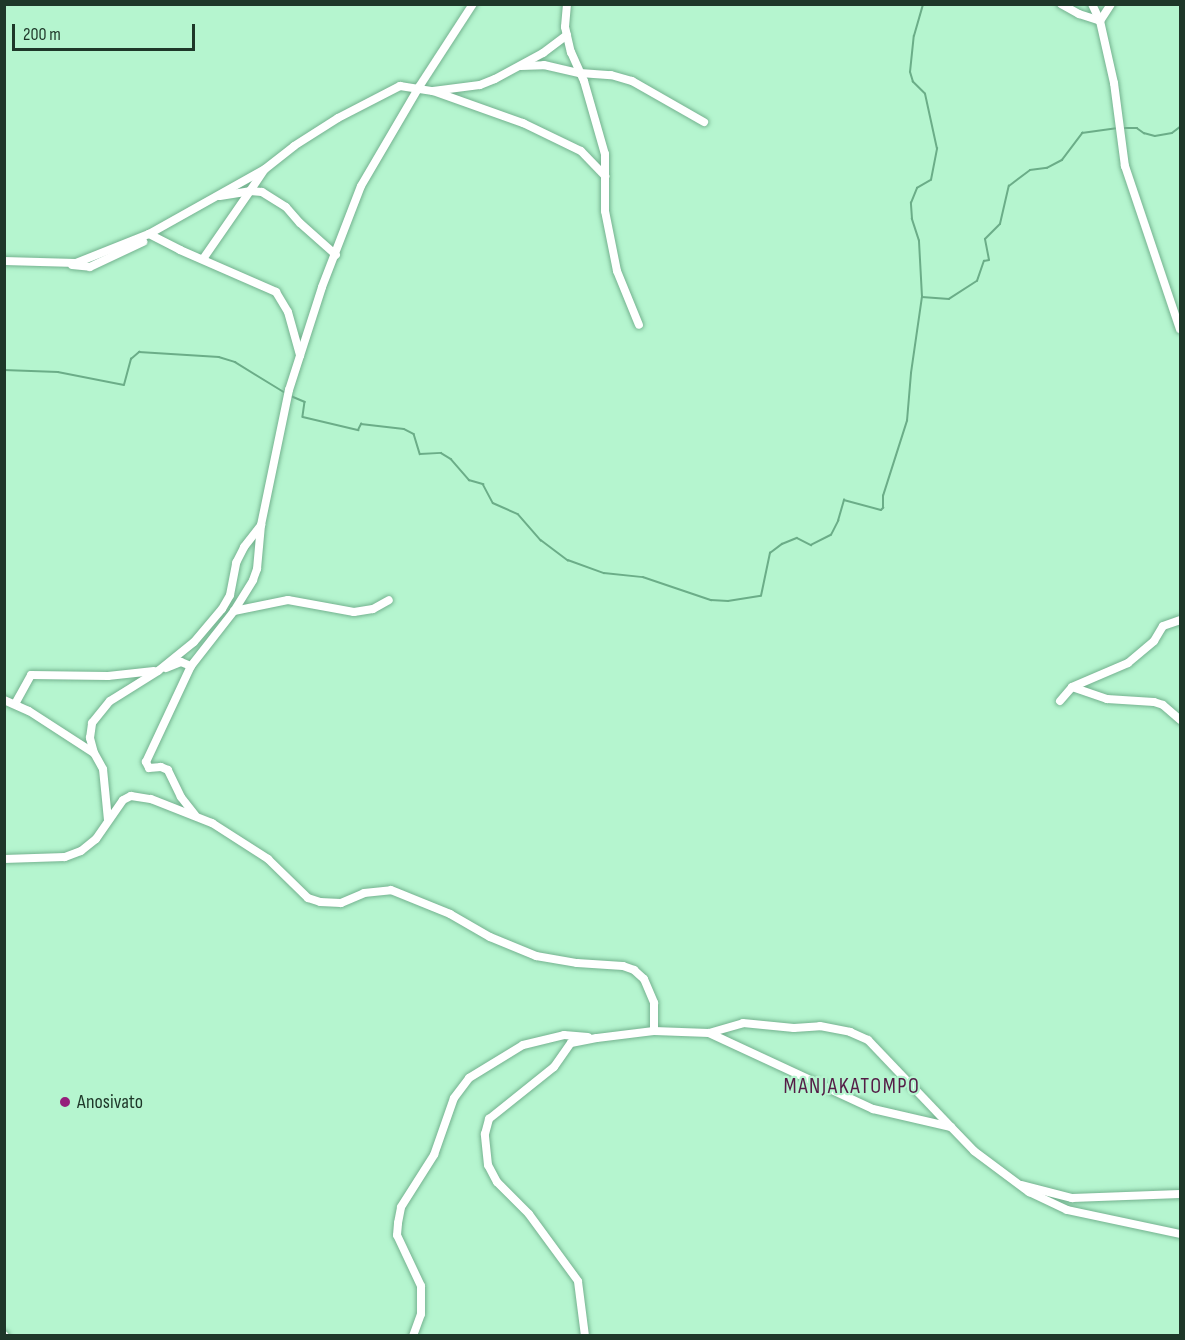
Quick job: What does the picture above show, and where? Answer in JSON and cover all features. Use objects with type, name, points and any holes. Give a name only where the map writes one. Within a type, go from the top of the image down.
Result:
[{"type":"street","points":[[196,815],[182,797],[168,770],[161,767],[149,768],[146,762],[190,666],[234,611],[257,569],[261,525],[289,393],[322,287],[361,186],[419,87],[473,4]]},
{"type":"street","points":[[567,4],[565,19],[567,35],[604,148],[605,211],[617,271],[639,325]]},
{"type":"street","points":[[1061,4],[1079,15],[1100,21]]},
{"type":"street","points":[[1068,4],[1079,15]]},
{"type":"street","points":[[1100,21],[1112,4]]},
{"type":"street","points":[[1095,7],[1114,83],[1125,166],[1180,329]]},
{"type":"street","points":[[433,91],[480,85],[521,66],[567,35]]},
{"type":"street","points":[[521,66],[544,64],[580,73],[611,75],[632,81],[704,122]]},
{"type":"street","points":[[4,261],[76,263],[149,234],[213,196],[265,169],[312,135],[400,86],[419,87],[433,91],[523,123],[581,151],[605,176]]},
{"type":"street","points":[[203,259],[265,169]]},
{"type":"street","points":[[213,196],[250,190],[268,195],[286,207],[300,223],[336,255]]},
{"type":"street","points":[[149,234],[276,292],[288,312],[300,356]]},
{"type":"street","points":[[60,263],[90,267],[138,243],[162,241]]},
{"type":"street","points":[[108,820],[103,769],[94,753],[90,738],[92,723],[97,713],[110,701],[158,671],[194,642],[222,609],[230,595],[236,563],[243,547],[261,525]]},
{"type":"street","points":[[234,611],[288,600],[354,612],[373,609],[389,600]]},
{"type":"street","points":[[1060,701],[1072,687],[1128,663],[1154,641],[1163,626],[1180,620]]},
{"type":"street","points":[[15,704],[31,675],[108,676],[158,671],[181,662],[190,666]]},
{"type":"street","points":[[1072,687],[1107,699],[1154,702],[1163,705],[1180,720]]},
{"type":"street","points":[[4,700],[15,704],[94,753]]},
{"type":"street","points":[[4,859],[65,857],[81,851],[96,839],[123,800],[131,796],[151,799],[196,815],[268,859],[308,898],[320,902],[341,903],[364,893],[391,890],[440,910],[490,938],[536,956],[577,963],[623,966],[634,970],[644,979],[654,1003],[654,1031]]},
{"type":"street","points":[[585,1335],[578,1281],[530,1215],[497,1182],[488,1165],[485,1134],[489,1119],[554,1067],[571,1043],[597,1038],[654,1031],[709,1033],[743,1023],[794,1028],[820,1026],[850,1032],[868,1040],[974,1150],[1029,1192],[1067,1210],[1180,1234]]},
{"type":"street","points":[[709,1033],[873,1109],[951,1128]]},
{"type":"street","points":[[413,1335],[421,1314],[422,1286],[397,1236],[398,1222],[401,1208],[434,1155],[454,1098],[469,1078],[523,1045],[564,1035],[597,1038]]},
{"type":"street","points":[[1018,1184],[1072,1198],[1180,1194]]},
{"type":"waterway","points":[[291,396],[305,402],[303,417],[358,430],[361,424],[404,429],[414,434],[420,454],[441,453],[451,459],[469,480],[483,484],[493,503],[518,514],[541,540],[568,560],[604,573],[643,577],[711,600],[728,601],[761,596],[770,553],[782,544],[797,538],[811,545],[831,535],[844,500],[881,510],[883,508],[883,496],[907,421],[922,297],[919,241],[912,219],[911,203],[917,188],[931,180],[937,149],[925,94],[913,82],[910,72],[914,36],[923,4]]},
{"type":"waterway","points":[[1124,128],[1137,128],[1155,136],[1172,133],[1180,127]]},
{"type":"waterway","points":[[922,297],[949,299],[977,281],[984,261],[989,260],[985,239],[1000,224],[1009,186],[1030,170],[1047,168],[1062,160],[1082,133],[1116,128]]},
{"type":"waterway","points":[[4,370],[58,372],[124,385],[131,359],[139,352],[219,357],[235,362],[284,392]]},
{"type":"place","name":"Anosivato","points":[[65,1102]]},
{"type":"district","name":"MANJAKATOMPO","points":[[852,1087]]}]
